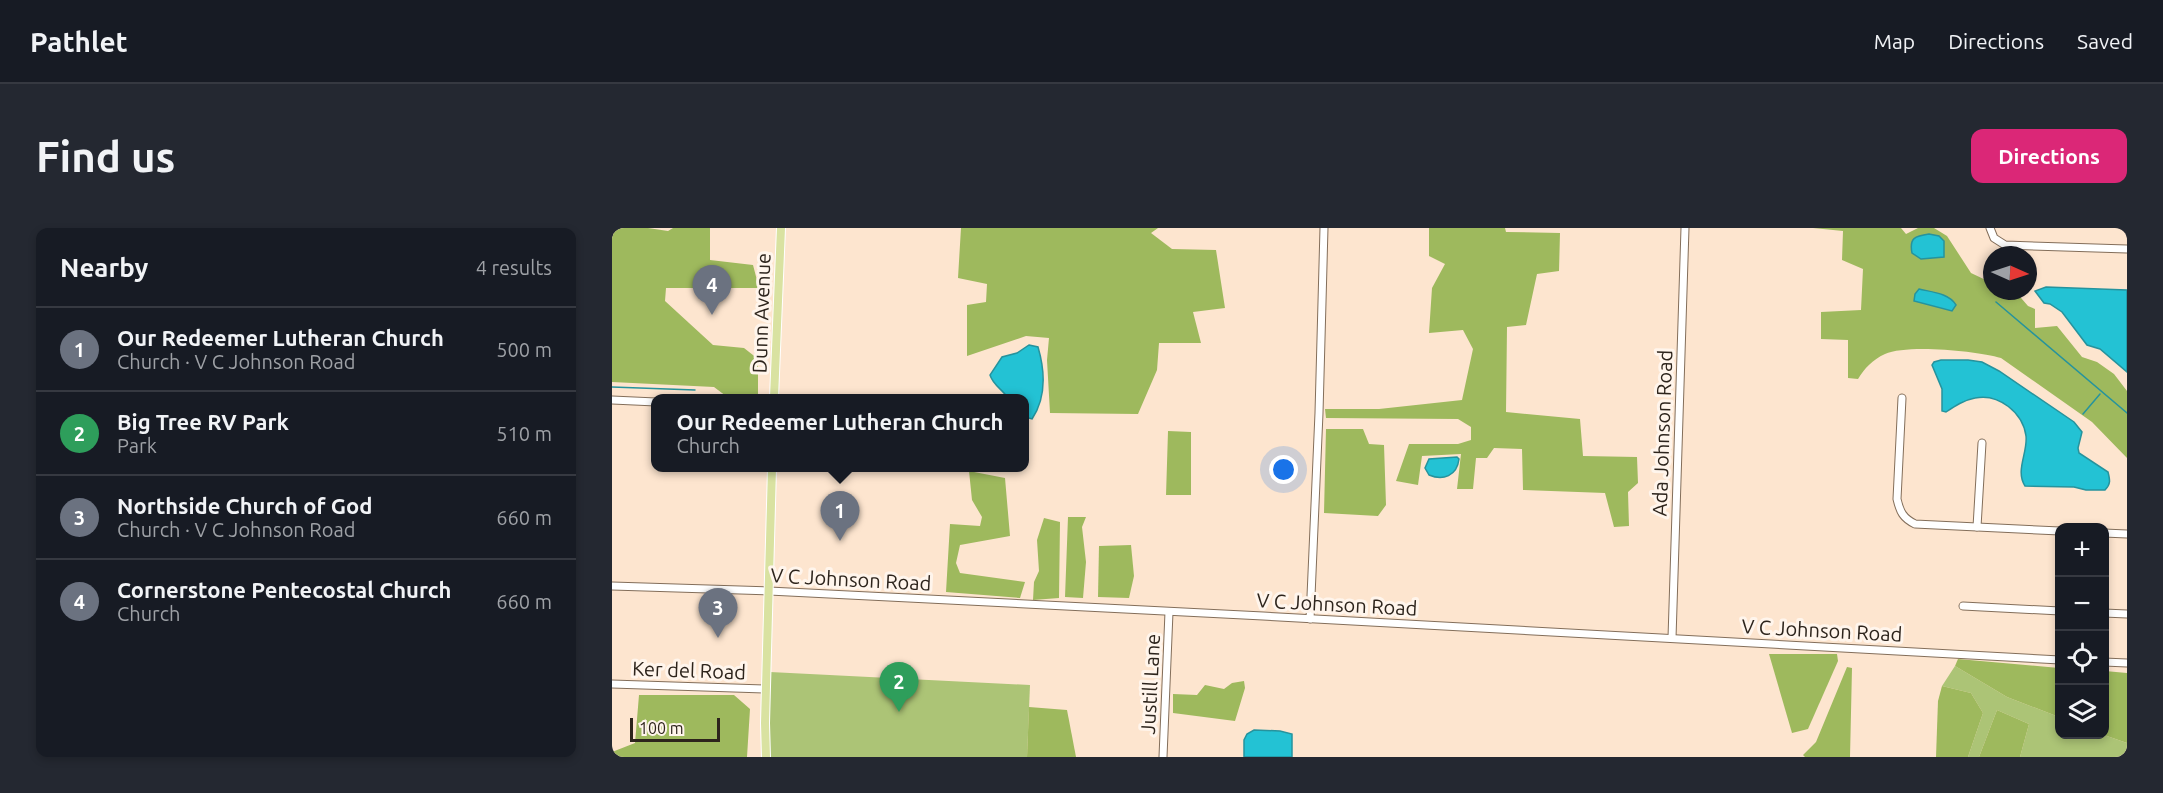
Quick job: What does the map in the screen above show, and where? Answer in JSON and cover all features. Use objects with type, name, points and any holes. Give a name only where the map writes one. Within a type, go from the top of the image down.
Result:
[{"type":"main road","name":"Dunn Avenue","points":[[774,394],[781,228]]},
{"type":"main road","points":[[765,757],[772,472]]},
{"type":"street","points":[[1310,619],[1324,228]]},
{"type":"street","name":"Ada Johnson Road","points":[[1672,638],[1685,228]]},
{"type":"street","points":[[1990,228],[1994,238],[2005,245],[2127,249]]},
{"type":"street","points":[[1902,398],[1897,499],[1900,511],[1906,520],[1916,524],[2055,531]]},
{"type":"street","points":[[612,400],[651,402]]},
{"type":"street","points":[[1977,527],[1982,443]]},
{"type":"street","points":[[2109,533],[2127,534]]},
{"type":"street","name":"V C Johnson Road","points":[[612,586],[769,591],[2055,660]]},
{"type":"street","points":[[1963,606],[2055,611]]},
{"type":"street","name":"Justill Lane","points":[[1163,757],[1169,612]]},
{"type":"street","points":[[2109,613],[2127,614]]},
{"type":"street","points":[[2109,662],[2127,663]]},
{"type":"street","name":"Ker del Road","points":[[612,684],[765,689]]},
{"type":"green space","points":[[612,228],[648,228],[668,231],[673,228],[710,228],[710,260],[753,265],[759,288],[666,288],[665,301],[713,345],[744,348],[758,359],[758,394],[723,394],[714,387],[612,382]]},
{"type":"green space","points":[[961,228],[1158,228],[1151,233],[1172,249],[1216,250],[1225,308],[1193,312],[1201,343],[1159,343],[1157,370],[1138,414],[1050,413],[1047,360],[1049,338],[1026,336],[967,356],[967,305],[986,302],[987,284],[958,278]]},
{"type":"green space","points":[[1429,228],[1505,228],[1506,232],[1560,233],[1559,271],[1537,274],[1526,325],[1507,327],[1506,412],[1580,419],[1583,456],[1637,457],[1638,483],[1628,492],[1629,526],[1614,527],[1605,493],[1523,490],[1522,449],[1494,448],[1487,458],[1476,458],[1473,489],[1457,489],[1461,454],[1422,456],[1418,485],[1396,481],[1409,444],[1458,444],[1471,440],[1471,427],[1458,419],[1326,418],[1325,409],[1379,409],[1462,400],[1473,349],[1463,330],[1429,333],[1432,288],[1445,264],[1429,256]]},
{"type":"green space","points":[[1813,228],[1901,228],[1906,234],[1918,228],[1934,228],[1947,236],[1971,273],[1983,279],[1983,300],[2023,300],[2035,309],[2035,328],[2057,326],[2082,357],[2097,362],[2114,374],[2127,391],[2127,458],[2092,422],[2001,358],[1976,353],[1909,349],[1885,354],[1866,368],[1858,379],[1848,378],[1848,340],[1821,339],[1821,312],[1861,310],[1863,269],[1842,260],[1843,231]]},
{"type":"green space","points":[[1326,429],[1363,429],[1369,444],[1384,445],[1386,505],[1378,516],[1324,513]]},
{"type":"green space","points":[[1168,431],[1191,432],[1191,495],[1166,495]]},
{"type":"green space","points":[[969,472],[1005,478],[1010,536],[960,545],[956,563],[960,573],[1025,582],[1020,598],[946,592],[950,524],[980,526],[982,517],[972,500]]},
{"type":"green space","points":[[1068,517],[1086,517],[1082,527],[1086,562],[1083,598],[1065,597]]},
{"type":"green space","points":[[1044,518],[1060,522],[1059,598],[1033,600],[1034,582],[1039,571],[1037,540]]},
{"type":"green space","points":[[1131,545],[1134,576],[1129,598],[1098,597],[1099,546]]},
{"type":"green space","points":[[1769,654],[1837,654],[1838,661],[1808,729],[1792,733]]},
{"type":"green space","points":[[1958,659],[2055,668],[2055,715],[2007,697],[1955,666]]},
{"type":"green space","points":[[1955,666],[2007,697],[2055,715],[2055,739],[2109,739],[2109,737],[2127,743],[2127,757],[2020,757],[2029,724],[1997,710],[1979,757],[1968,757],[1983,713],[1971,693],[1942,686]]},
{"type":"green space","points":[[1847,667],[1852,668],[1850,757],[1805,757],[1803,755],[1816,742]]},
{"type":"green space","points":[[2109,671],[2127,673],[2127,743],[2109,737]]},
{"type":"green space","points":[[770,672],[1030,685],[1027,757],[770,757]]},
{"type":"green space","points":[[1244,681],[1245,688],[1235,721],[1173,713],[1173,694],[1197,695],[1205,685],[1224,689],[1232,683]]},
{"type":"green space","points":[[1942,686],[1971,693],[1983,713],[1968,757],[1936,757],[1938,701]]},
{"type":"green space","points":[[639,695],[734,695],[750,709],[747,757],[612,757],[612,752],[635,743]]},
{"type":"green space","points":[[1029,707],[1067,710],[1076,757],[1027,757]]},
{"type":"green space","points":[[1997,710],[2029,724],[2020,757],[1979,757]]},
{"type":"water","points":[[1929,234],[1939,236],[1944,241],[1944,257],[1921,259],[1912,253],[1912,241]]},
{"type":"water","points":[[2046,287],[2127,290],[2127,372],[2100,349],[2087,345],[2062,312],[2044,303],[2037,290]]},
{"type":"water","points":[[1919,289],[1944,295],[1956,305],[1952,311],[1914,301]]},
{"type":"water","points":[[1029,345],[1038,347],[1043,384],[1040,402],[1032,419],[1029,418],[1029,394],[1004,394],[993,382],[990,375],[1002,357],[1017,353]]},
{"type":"water","points":[[1941,360],[1982,362],[2074,422],[2082,432],[2079,453],[2108,472],[2110,482],[2107,488],[2105,490],[2086,490],[2074,487],[2025,486],[2021,468],[2026,436],[2020,420],[2008,406],[1984,397],[1967,400],[1946,412],[1942,411],[1942,389],[1932,365]]},
{"type":"water","points":[[1457,457],[1458,465],[1448,476],[1434,477],[1429,475],[1425,468],[1429,459]]},
{"type":"water","points":[[1254,730],[1292,734],[1292,757],[1244,757],[1244,740],[1247,734]]},
{"type":"waterway","points":[[1996,302],[2127,413]]},
{"type":"waterway","points":[[612,387],[695,390]]},
{"type":"waterway","points":[[2083,414],[2100,394]]},
{"type":"place","name":"Cornerstone Pentecostal Church","points":[[712,315]]},
{"type":"place","name":"Our Redeemer Lutheran Church","points":[[840,541]]},
{"type":"place","name":"Northside Church of God","points":[[718,638]]},
{"type":"place","name":"Big Tree RV Park","points":[[899,712]]}]
